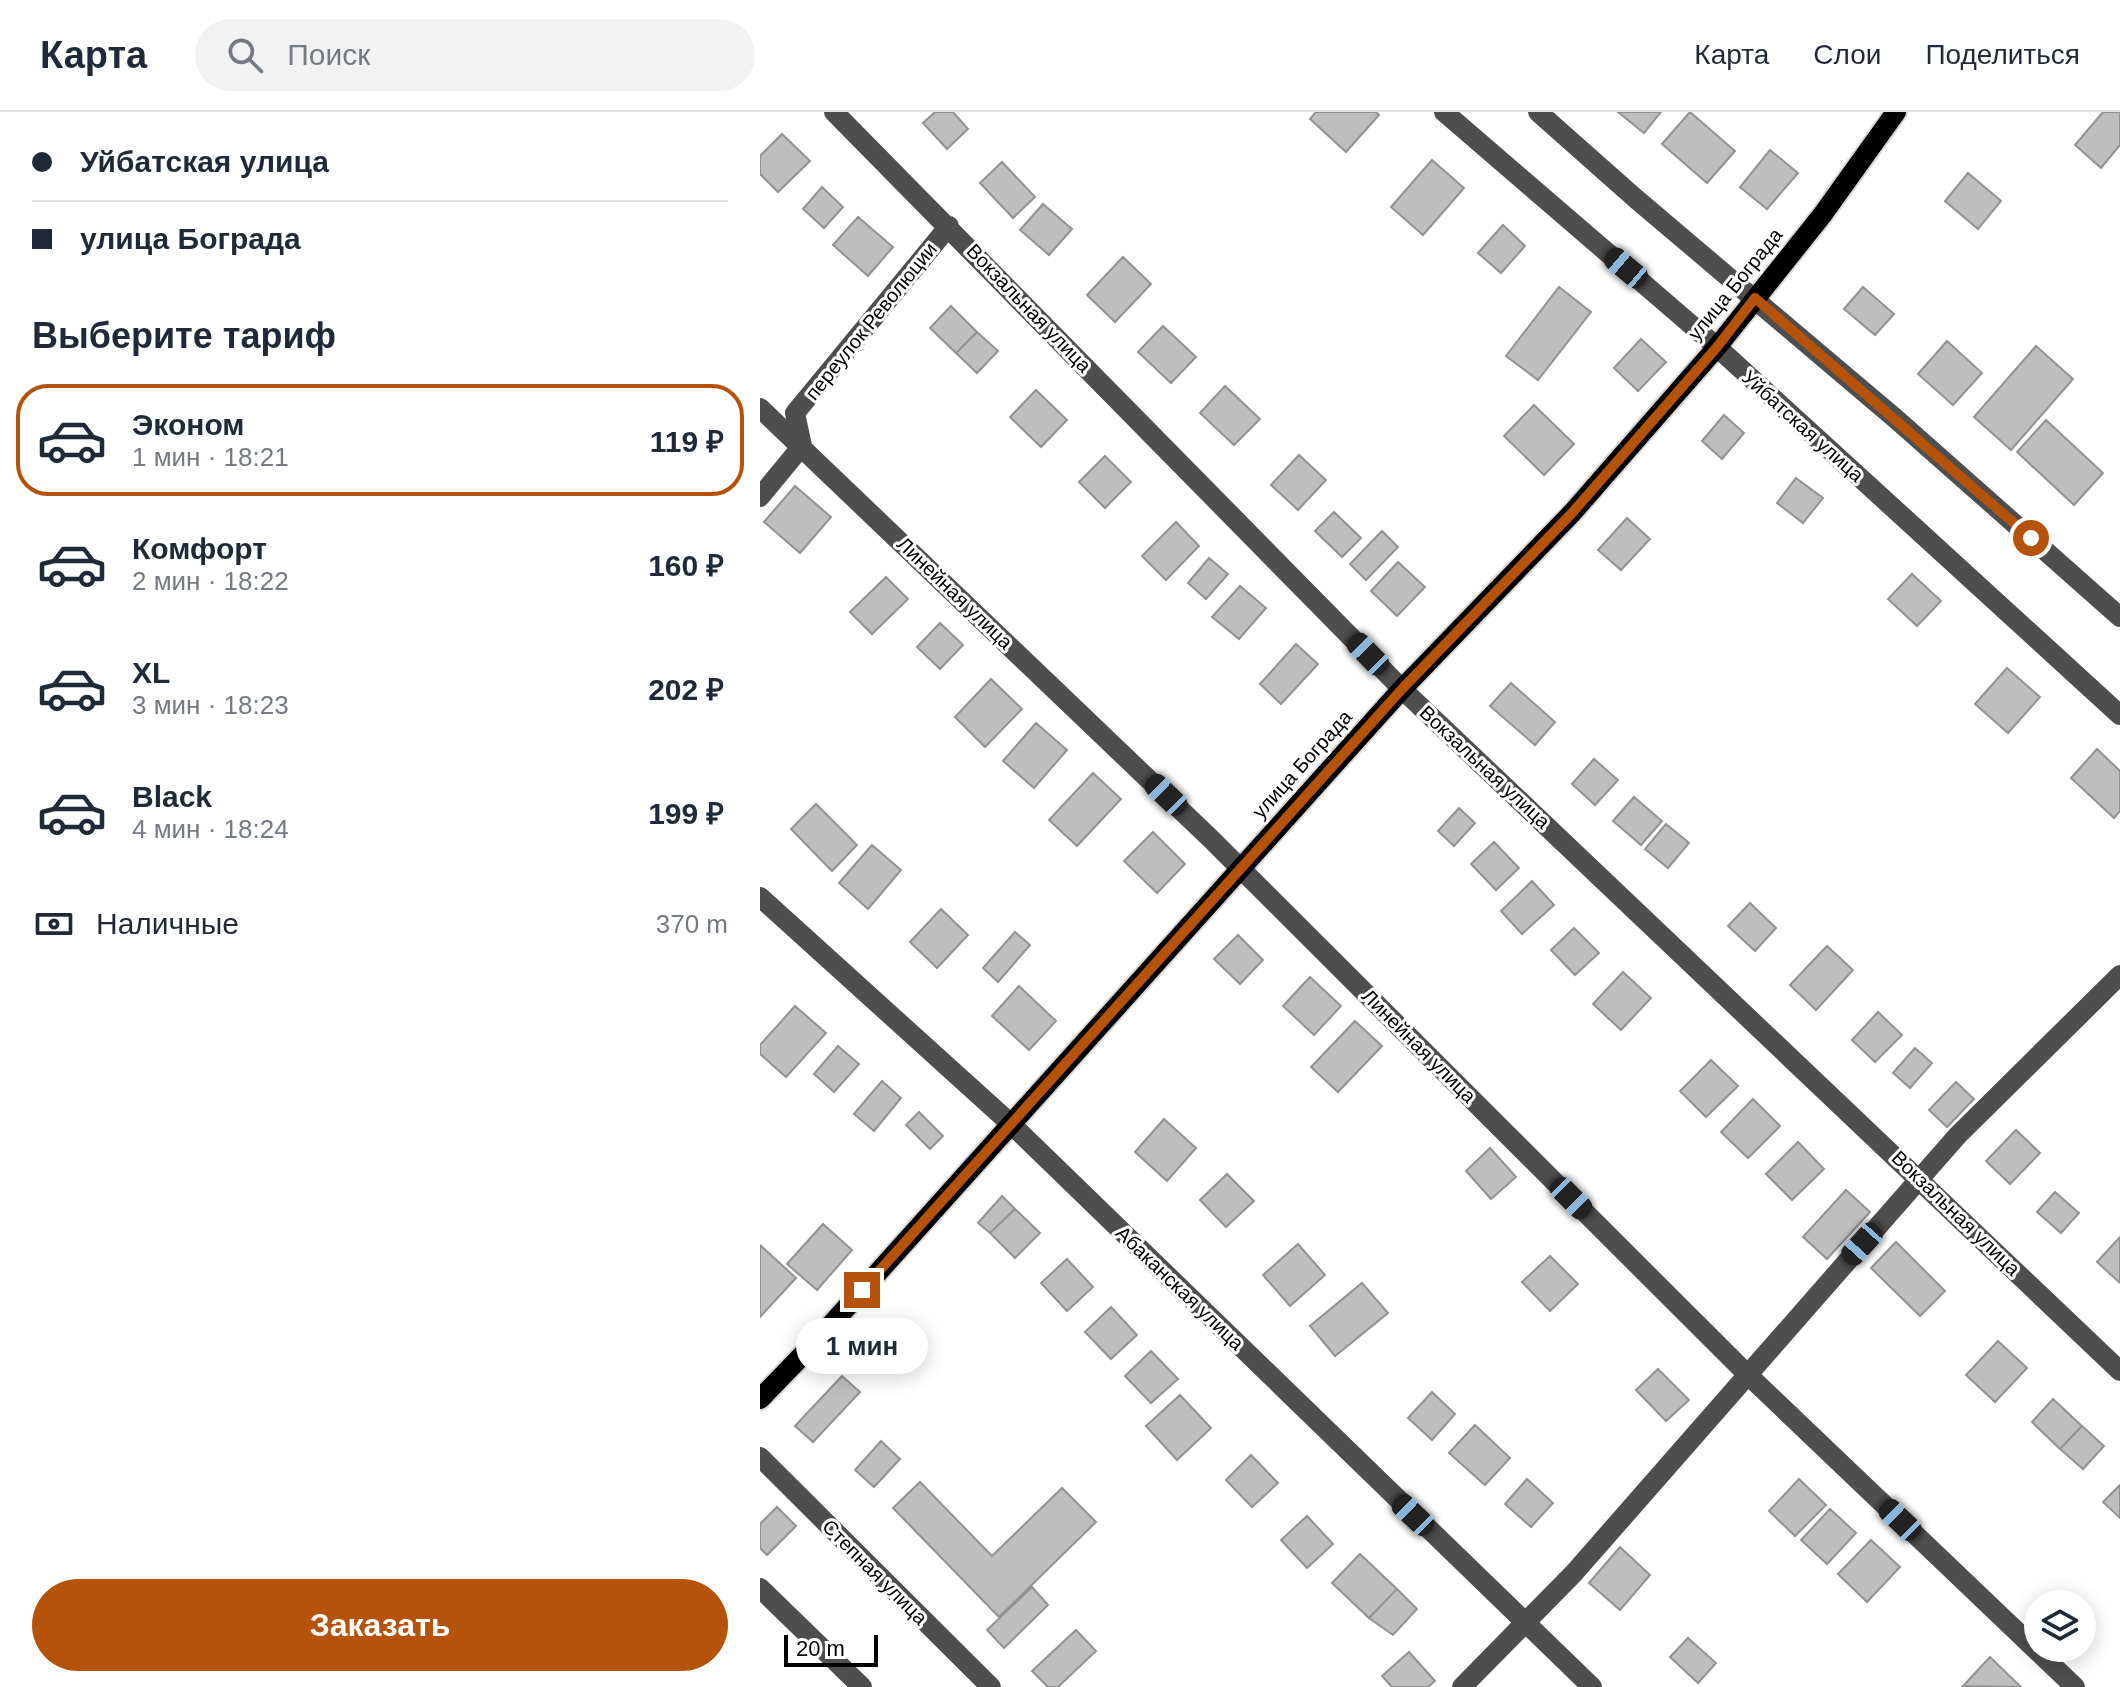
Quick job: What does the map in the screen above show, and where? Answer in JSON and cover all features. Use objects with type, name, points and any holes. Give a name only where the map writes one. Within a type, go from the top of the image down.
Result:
[{"type":"main road","name":"улица Бограда","points":[[760,1399],[1402,689],[1572,513],[1717,347],[1823,214],[1896,112]]},
{"type":"street","name":"Вокзальная улица","points":[[834,112],[1402,689],[2120,1371]]},
{"type":"street","name":"Уйбатская улица","points":[[1444,112],[1717,347],[2120,715]]},
{"type":"street","points":[[1538,112],[1896,419],[2120,617]]},
{"type":"street","name":"переулок Революции","points":[[802,446],[795,413],[949,226]]},
{"type":"street","name":"Линейная улица","points":[[760,408],[1241,868],[1747,1374],[2075,1687]]},
{"type":"street","points":[[760,497],[802,446]]},
{"type":"street","name":"Абаканская улица","points":[[760,897],[1011,1124],[1592,1687]]},
{"type":"street","points":[[1462,1687],[1574,1573],[1958,1135],[2120,975]]},
{"type":"street","name":"Степная улица","points":[[760,1457],[991,1687]]},
{"type":"street","points":[[760,1588],[862,1687]]},
{"type":"building","points":[[935,112],[953,112],[968,129],[947,149],[923,123]]},
{"type":"building","points":[[1316,112],[1376,112],[1379,115],[1346,152],[1310,119]]},
{"type":"building","points":[[1618,112],[1661,112],[1644,133]]},
{"type":"building","points":[[1690,112],[1735,151],[1707,183],[1662,144]]},
{"type":"building","points":[[2103,112],[2120,112],[2120,145],[2101,168],[2075,145]]},
{"type":"building","points":[[782,134],[810,161],[778,192],[760,174],[760,156]]},
{"type":"building","points":[[1770,150],[1798,173],[1767,209],[1740,187]]},
{"type":"building","points":[[1432,160],[1464,188],[1423,235],[1391,207]]},
{"type":"building","points":[[1002,162],[1035,197],[1013,218],[980,183]]},
{"type":"building","points":[[1968,173],[2001,201],[1978,229],[1945,201]]},
{"type":"building","points":[[822,187],[843,207],[824,228],[803,209]]},
{"type":"building","points":[[1043,204],[1072,229],[1049,255],[1020,230]]},
{"type":"building","points":[[858,217],[893,247],[868,276],[833,245]]},
{"type":"building","points":[[1503,225],[1525,246],[1501,273],[1478,253]]},
{"type":"building","points":[[1123,257],[1151,284],[1115,322],[1087,295]]},
{"type":"building","points":[[1559,287],[1591,312],[1538,380],[1506,356]]},
{"type":"building","points":[[1863,287],[1894,314],[1875,335],[1844,309]]},
{"type":"building","points":[[951,306],[977,332],[956,353],[930,328]]},
{"type":"building","points":[[1163,326],[1196,357],[1171,383],[1138,352]]},
{"type":"building","points":[[977,332],[998,351],[977,373],[956,353]]},
{"type":"building","points":[[1641,339],[1666,362],[1638,391],[1614,368]]},
{"type":"building","points":[[1947,341],[1982,373],[1953,405],[1918,374]]},
{"type":"building","points":[[2036,346],[2073,379],[2011,450],[1974,417]]},
{"type":"building","points":[[1225,386],[1260,419],[1234,445],[1200,413]]},
{"type":"building","points":[[1036,390],[1067,420],[1041,447],[1010,417]]},
{"type":"building","points":[[1534,405],[1574,444],[1544,475],[1504,436]]},
{"type":"building","points":[[1724,415],[1744,433],[1722,459],[1702,441]]},
{"type":"building","points":[[2046,420],[2103,473],[2074,505],[2017,452]]},
{"type":"building","points":[[1299,455],[1326,480],[1298,510],[1271,485]]},
{"type":"building","points":[[1105,456],[1131,482],[1105,508],[1079,482]]},
{"type":"building","points":[[1796,478],[1823,498],[1803,523],[1777,503]]},
{"type":"building","points":[[795,486],[831,517],[800,553],[764,522]]},
{"type":"building","points":[[1334,512],[1361,538],[1342,557],[1315,531]]},
{"type":"building","points":[[1627,518],[1650,539],[1621,570],[1598,550]]},
{"type":"building","points":[[1176,522],[1199,546],[1166,580],[1142,556]]},
{"type":"building","points":[[1382,531],[1398,547],[1366,580],[1350,564]]},
{"type":"building","points":[[1209,558],[1228,574],[1206,599],[1188,583]]},
{"type":"building","points":[[1398,562],[1425,587],[1397,616],[1371,591]]},
{"type":"building","points":[[1912,574],[1941,601],[1917,626],[1888,599]]},
{"type":"building","points":[[886,577],[908,599],[872,634],[850,612]]},
{"type":"building","points":[[1240,586],[1266,608],[1239,639],[1212,617]]},
{"type":"building","points":[[940,623],[963,645],[940,669],[917,647]]},
{"type":"building","points":[[1296,644],[1318,664],[1281,704],[1260,684]]},
{"type":"building","points":[[2007,668],[2040,697],[2008,733],[1975,704]]},
{"type":"building","points":[[991,679],[1022,709],[985,747],[955,717]]},
{"type":"building","points":[[1511,683],[1555,722],[1535,745],[1490,706]]},
{"type":"building","points":[[1036,723],[1067,750],[1034,788],[1003,761]]},
{"type":"building","points":[[2097,749],[2120,771],[2120,811],[2114,818],[2071,778]]},
{"type":"building","points":[[1594,759],[1618,780],[1595,805],[1572,784]]},
{"type":"building","points":[[1093,773],[1121,799],[1077,846],[1049,820]]},
{"type":"building","points":[[1634,797],[1662,821],[1641,845],[1613,821]]},
{"type":"building","points":[[816,804],[857,845],[832,871],[791,829]]},
{"type":"building","points":[[1459,808],[1475,823],[1454,846],[1438,831]]},
{"type":"building","points":[[1666,824],[1689,843],[1668,868],[1645,849]]},
{"type":"building","points":[[1153,832],[1185,864],[1157,893],[1124,861]]},
{"type":"building","points":[[1494,842],[1519,868],[1496,890],[1471,864]]},
{"type":"building","points":[[872,845],[901,870],[868,909],[839,883]]},
{"type":"building","points":[[1532,881],[1554,905],[1522,934],[1501,911]]},
{"type":"building","points":[[1750,903],[1776,928],[1755,951],[1728,926]]},
{"type":"building","points":[[941,909],[968,935],[937,968],[910,942]]},
{"type":"building","points":[[1574,928],[1599,953],[1575,975],[1551,950]]},
{"type":"building","points":[[1015,932],[1030,945],[998,982],[983,968]]},
{"type":"building","points":[[1238,935],[1263,960],[1240,984],[1214,959]]},
{"type":"building","points":[[1827,946],[1853,970],[1816,1010],[1790,985]]},
{"type":"building","points":[[1623,972],[1651,998],[1621,1030],[1593,1004]]},
{"type":"building","points":[[1310,977],[1341,1006],[1314,1035],[1283,1006]]},
{"type":"building","points":[[1019,986],[1056,1021],[1029,1050],[992,1016]]},
{"type":"building","points":[[795,1006],[826,1033],[786,1077],[760,1054],[760,1045]]},
{"type":"building","points":[[1878,1012],[1902,1035],[1875,1062],[1852,1040]]},
{"type":"building","points":[[1355,1021],[1382,1046],[1338,1092],[1311,1067]]},
{"type":"building","points":[[838,1046],[859,1064],[834,1092],[814,1074]]},
{"type":"building","points":[[1915,1048],[1932,1063],[1910,1088],[1893,1073]]},
{"type":"building","points":[[1711,1060],[1738,1086],[1706,1117],[1680,1091]]},
{"type":"building","points":[[882,1081],[901,1098],[874,1131],[854,1114]]},
{"type":"building","points":[[1956,1082],[1974,1099],[1947,1127],[1929,1110]]},
{"type":"building","points":[[1753,1099],[1780,1126],[1748,1158],[1721,1132]]},
{"type":"building","points":[[919,1112],[943,1136],[930,1149],[906,1125]]},
{"type":"building","points":[[1164,1119],[1196,1148],[1167,1181],[1135,1152]]},
{"type":"building","points":[[2016,1130],[2040,1153],[2010,1184],[1986,1161]]},
{"type":"building","points":[[1798,1142],[1824,1169],[1792,1200],[1766,1174]]},
{"type":"building","points":[[1490,1148],[1516,1177],[1491,1199],[1466,1171]]},
{"type":"building","points":[[1227,1174],[1254,1201],[1226,1227],[1200,1200]]},
{"type":"building","points":[[1846,1190],[1870,1212],[1827,1259],[1803,1237]]},
{"type":"building","points":[[2055,1192],[2079,1213],[2061,1233],[2037,1212]]},
{"type":"building","points":[[1002,1196],[1015,1209],[990,1233],[978,1223]]},
{"type":"building","points":[[1015,1209],[1040,1233],[1015,1258],[990,1233]]},
{"type":"building","points":[[823,1224],[852,1250],[817,1290],[787,1264]]},
{"type":"building","points":[[2120,1237],[2120,1283],[2097,1262]]},
{"type":"building","points":[[1896,1242],[1945,1291],[1920,1316],[1871,1268]]},
{"type":"building","points":[[1298,1244],[1325,1275],[1290,1306],[1263,1275]]},
{"type":"building","points":[[760,1245],[796,1278],[760,1317]]},
{"type":"building","points":[[1550,1256],[1578,1284],[1550,1311],[1522,1282]]},
{"type":"building","points":[[1067,1259],[1093,1287],[1067,1311],[1041,1283]]},
{"type":"building","points":[[1362,1283],[1388,1313],[1335,1356],[1310,1326]]},
{"type":"building","points":[[1111,1307],[1137,1335],[1111,1359],[1085,1332]]},
{"type":"building","points":[[1998,1341],[2027,1368],[1995,1402],[1966,1375]]},
{"type":"building","points":[[1151,1351],[1178,1379],[1151,1403],[1125,1376]]},
{"type":"building","points":[[1658,1369],[1689,1400],[1666,1421],[1636,1390]]},
{"type":"building","points":[[842,1376],[860,1392],[813,1442],[795,1426]]},
{"type":"building","points":[[1432,1392],[1455,1414],[1432,1440],[1408,1418]]},
{"type":"building","points":[[1180,1395],[1211,1428],[1177,1460],[1146,1426]]},
{"type":"building","points":[[2053,1399],[2082,1426],[2060,1449],[2032,1422]]},
{"type":"building","points":[[1475,1425],[1510,1458],[1485,1485],[1449,1453]]},
{"type":"building","points":[[2082,1426],[2104,1446],[2083,1469],[2060,1449]]},
{"type":"building","points":[[881,1441],[900,1459],[874,1487],[855,1470]]},
{"type":"building","points":[[1251,1455],[1278,1483],[1252,1507],[1226,1480]]},
{"type":"building","points":[[1527,1479],[1553,1503],[1531,1527],[1505,1504]]},
{"type":"building","points":[[1799,1479],[1826,1505],[1795,1536],[1769,1511]]},
{"type":"building","points":[[920,1482],[992,1556],[1062,1488],[1096,1522],[999,1617],[893,1508]]},
{"type":"building","points":[[2120,1485],[2120,1518],[2103,1502]]},
{"type":"building","points":[[777,1507],[796,1526],[767,1555],[760,1548],[760,1524]]},
{"type":"building","points":[[1830,1509],[1856,1533],[1827,1564],[1801,1540]]},
{"type":"building","points":[[1307,1516],[1333,1544],[1307,1568],[1281,1540]]},
{"type":"building","points":[[1871,1540],[1900,1567],[1867,1602],[1838,1574]]},
{"type":"building","points":[[1620,1547],[1650,1575],[1620,1610],[1589,1583]]},
{"type":"building","points":[[1360,1554],[1397,1589],[1369,1618],[1332,1583]]},
{"type":"building","points":[[1032,1587],[1048,1605],[1004,1648],[987,1630]]},
{"type":"building","points":[[1397,1589],[1417,1609],[1393,1635],[1369,1618]]},
{"type":"building","points":[[1076,1630],[1096,1651],[1058,1687],[1048,1687],[1032,1671]]},
{"type":"building","points":[[1688,1638],[1716,1663],[1698,1683],[1670,1657]]},
{"type":"building","points":[[1409,1652],[1435,1681],[1428,1687],[1392,1687],[1382,1676]]},
{"type":"building","points":[[1990,1657],[2021,1687],[1963,1686]]},
{"type":"route","points":[[862,1290],[1402,689],[1572,513],[1717,347],[1755,298],[2031,538]]}]
